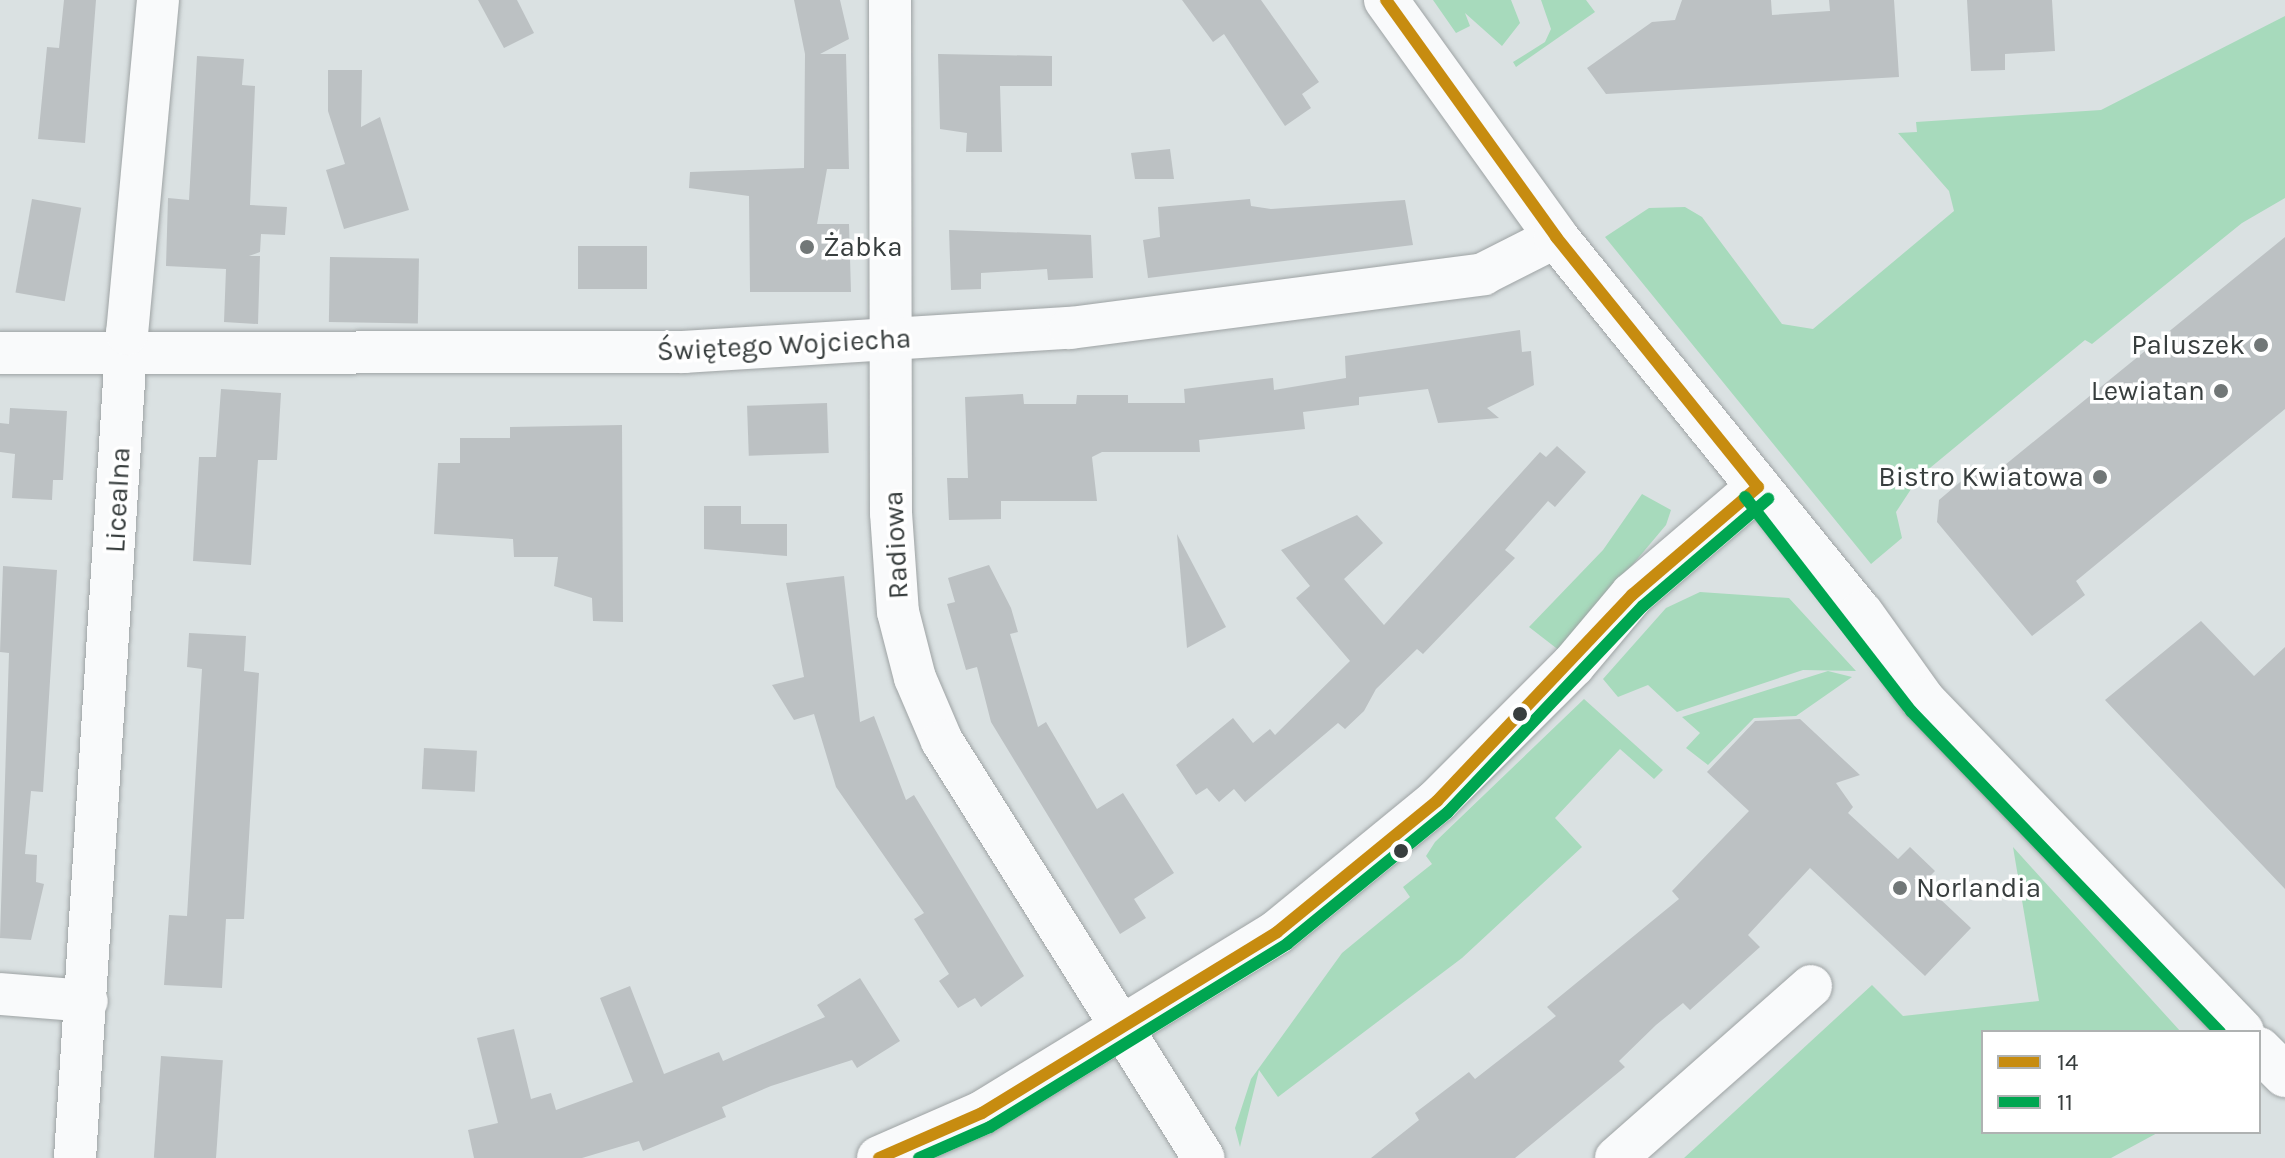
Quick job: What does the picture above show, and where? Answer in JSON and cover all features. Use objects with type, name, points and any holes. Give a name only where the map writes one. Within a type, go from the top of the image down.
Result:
[{"type":"street","name":"Licealna","points":[[75,1158],[126,351],[158,0]]},
{"type":"street","name":"Radiowa","points":[[890,0],[896,341],[891,513],[898,612],[915,678],[942,741],[1204,1158]]},
{"type":"street","points":[[1386,0],[1556,237],[1758,487],[1923,700],[2240,1030]]},
{"type":"street","name":"Świętego Wojciecha","points":[[0,353],[684,352],[896,341],[1070,328],[1483,274],[1556,237]]},
{"type":"street","points":[[879,1158],[982,1113],[1122,1031],[1277,932],[1416,820],[1573,665],[1632,595],[1758,487]]},
{"type":"street","points":[[1616,1158],[1811,986]]},
{"type":"street","points":[[0,994],[87,1001]]},
{"type":"street","points":[[2261,1051],[2285,1075]]},
{"type":"green space","points":[[1433,0],[1511,0],[1520,23],[1502,46],[1465,13],[1470,26],[1456,33]]},
{"type":"green space","points":[[1541,0],[1586,0],[1595,12],[1516,67],[1513,62],[1545,42],[1551,29]]},
{"type":"green space","points":[[2285,16],[2285,198],[2242,223],[2092,344],[2085,340],[1919,477],[1896,512],[1902,538],[1871,564],[1605,237],[1649,208],[1685,207],[1702,217],[1782,324],[1813,329],[1954,211],[1949,191],[1898,133],[1917,132],[1916,122],[2101,110]]},
{"type":"green space","points":[[1642,494],[1671,510],[1666,525],[1560,651],[1529,627],[1603,550]]},
{"type":"green space","points":[[1700,592],[1789,598],[1856,671],[1803,670],[1677,712],[1648,685],[1618,697],[1603,679],[1666,608]]},
{"type":"green space","points":[[1828,671],[1852,677],[1796,716],[1754,718],[1708,765],[1686,748],[1700,733],[1682,717]]},
{"type":"green space","points":[[1584,699],[1663,770],[1654,779],[1620,749],[1555,818],[1582,847],[1462,958],[1278,1097],[1259,1070],[1240,1147],[1235,1128],[1251,1079],[1342,953],[1410,897],[1403,887],[1432,864],[1426,856],[1435,842]]},
{"type":"green space","points":[[2013,847],[2179,1030],[1981,1030],[1981,1134],[2155,1134],[2111,1158],[1684,1158],[1872,985],[1903,1016],[2039,1001]]},
{"type":"building","points":[[64,0],[96,0],[85,143],[38,139],[47,47],[59,48]]},
{"type":"building","points":[[478,0],[517,0],[534,33],[504,48]]},
{"type":"building","points":[[794,0],[840,0],[849,39],[820,54],[846,54],[849,169],[827,169],[817,224],[849,224],[851,292],[750,292],[749,196],[689,188],[690,172],[804,168],[805,54]]},
{"type":"building","points":[[1182,0],[1261,0],[1319,82],[1302,94],[1311,108],[1285,126],[1224,34],[1213,42]]},
{"type":"building","points":[[1682,0],[1771,0],[1772,15],[1830,11],[1829,0],[1894,0],[1899,77],[1606,94],[1587,68],[1652,22],[1675,20]]},
{"type":"building","points":[[1967,0],[2052,0],[2055,51],[2005,54],[2005,70],[1971,71]]},
{"type":"building","points":[[938,54],[1052,56],[1052,86],[1000,86],[1002,152],[966,152],[967,133],[940,129]]},
{"type":"building","points":[[197,56],[244,59],[242,85],[255,86],[250,205],[287,207],[285,235],[261,234],[260,252],[249,256],[260,256],[258,324],[224,322],[226,269],[166,266],[168,198],[189,200]]},
{"type":"building","points":[[328,70],[362,70],[361,127],[380,117],[409,210],[344,229],[326,170],[345,164],[328,111]]},
{"type":"building","points":[[1170,149],[1174,179],[1135,179],[1131,153]]},
{"type":"building","points":[[32,199],[81,208],[65,301],[16,293]]},
{"type":"building","points":[[1250,199],[1251,206],[1271,209],[1405,200],[1413,245],[1148,278],[1143,240],[1160,237],[1158,207]]},
{"type":"building","points":[[949,230],[1091,235],[1093,278],[1048,280],[1047,269],[981,273],[981,289],[951,290]]},
{"type":"building","points":[[2285,237],[2285,409],[2076,581],[2085,595],[2032,636],[1937,522],[1939,500],[1979,466],[1989,478]]},
{"type":"building","points":[[578,246],[647,246],[647,289],[578,289]]},
{"type":"building","points":[[330,257],[419,259],[418,324],[329,322]]},
{"type":"building","points":[[1520,330],[1522,352],[1531,351],[1534,385],[1487,408],[1499,418],[1438,423],[1428,389],[1359,397],[1359,405],[1303,412],[1305,429],[1199,440],[1200,452],[1102,452],[1092,457],[1097,501],[1001,501],[1001,519],[949,520],[947,478],[968,478],[965,397],[1023,394],[1024,404],[1076,404],[1077,395],[1128,395],[1128,403],[1185,403],[1184,389],[1273,378],[1274,390],[1346,378],[1345,356]]},
{"type":"building","points":[[221,389],[281,393],[277,460],[258,460],[251,565],[193,561],[199,457],[216,457]]},
{"type":"building","points":[[827,403],[829,453],[749,456],[747,406]]},
{"type":"building","points":[[10,408],[67,411],[63,480],[53,480],[52,500],[12,498],[15,454],[0,452],[0,423],[9,424]]},
{"type":"building","points":[[622,425],[623,622],[593,621],[592,598],[554,586],[558,557],[514,557],[513,539],[434,534],[438,463],[460,463],[460,438],[510,438],[510,427]]},
{"type":"building","points":[[1557,446],[1586,472],[1555,507],[1548,501],[1505,550],[1515,558],[1423,654],[1417,649],[1376,689],[1364,711],[1345,729],[1338,723],[1245,802],[1234,789],[1219,802],[1207,788],[1196,795],[1176,765],[1233,718],[1253,743],[1270,729],[1275,735],[1350,661],[1296,598],[1310,586],[1281,550],[1357,515],[1383,543],[1344,579],[1384,625],[1540,452],[1546,457]]},
{"type":"building","points":[[704,506],[741,506],[741,524],[787,524],[787,556],[704,549]]},
{"type":"building","points":[[1177,534],[1226,627],[1187,648]]},
{"type":"building","points":[[989,565],[1011,608],[1018,632],[1010,634],[1038,727],[1046,722],[1097,809],[1123,793],[1174,873],[1134,899],[1146,918],[1120,934],[991,722],[977,667],[966,670],[947,604],[955,602],[948,578]]},
{"type":"building","points":[[3,566],[57,570],[43,792],[31,791],[25,854],[37,855],[36,882],[44,884],[31,940],[0,938],[9,653],[0,652]]},
{"type":"building","points":[[844,576],[860,722],[874,716],[906,800],[914,795],[1024,976],[981,1007],[975,998],[958,1008],[939,981],[949,974],[914,919],[924,913],[836,787],[814,714],[794,720],[772,685],[804,677],[786,583]]},
{"type":"building","points":[[2201,621],[2254,676],[2285,647],[2285,889],[2105,700]]},
{"type":"building","points":[[189,633],[246,636],[244,671],[259,673],[244,919],[226,919],[222,988],[164,985],[169,915],[187,916],[202,669],[187,667]]},
{"type":"building","points":[[1800,719],[1860,775],[1836,783],[1853,807],[1848,813],[1898,859],[1910,847],[1935,871],[1923,883],[1971,928],[1925,976],[1810,868],[1748,935],[1760,947],[1690,1010],[1683,1003],[1656,1025],[1619,1061],[1625,1067],[1515,1158],[1371,1158],[1419,1120],[1415,1113],[1469,1072],[1475,1079],[1556,1016],[1547,1007],[1679,899],[1672,891],[1749,811],[1707,772],[1755,721]]},
{"type":"building","points":[[424,748],[477,751],[475,792],[422,789]]},
{"type":"building","points":[[860,978],[900,1041],[857,1068],[852,1060],[771,1086],[722,1107],[726,1117],[643,1151],[639,1141],[582,1158],[474,1158],[468,1130],[498,1123],[477,1038],[514,1029],[531,1099],[551,1093],[556,1110],[633,1082],[600,998],[630,986],[664,1074],[719,1052],[723,1061],[825,1017],[817,1005]]},
{"type":"building","points":[[161,1056],[223,1060],[216,1158],[154,1158]]},
{"type":"transit line","name":"14","points":[[1386,0],[1556,237],[1758,487]]},
{"type":"transit line","name":"14","points":[[879,1158],[982,1113],[1277,932],[1437,801],[1632,595],[1758,487]]},
{"type":"transit line","name":"11","points":[[1745,497],[1911,711],[2218,1030]]},
{"type":"transit line","name":"11","points":[[919,1158],[990,1127],[1287,944],[1448,812],[1643,606],[1768,499]]},
{"type":"place","name":"Żabka","points":[[807,247]]},
{"type":"place","name":"Paluszek","points":[[2261,345]]},
{"type":"place","name":"Lewiatan","points":[[2221,391]]},
{"type":"place","name":"Bistro Kwiatowa","points":[[2100,477]]},
{"type":"place","name":"Norlandia","points":[[1900,888]]}]
